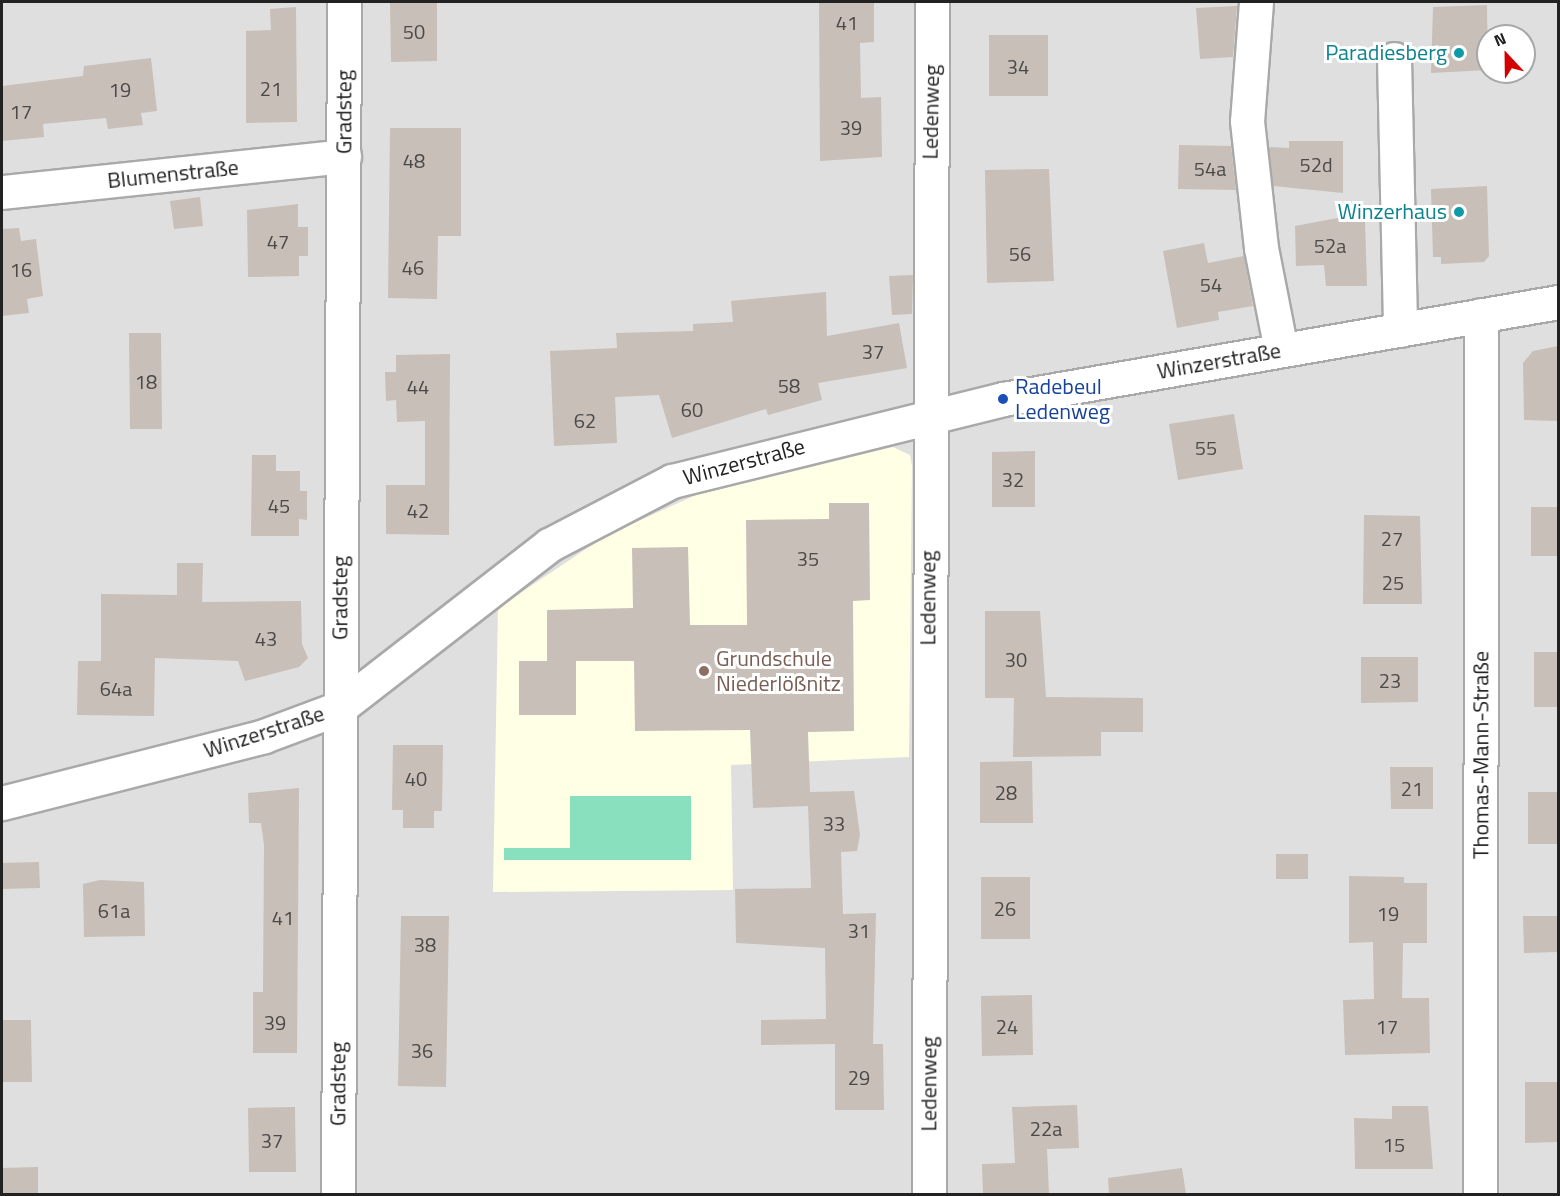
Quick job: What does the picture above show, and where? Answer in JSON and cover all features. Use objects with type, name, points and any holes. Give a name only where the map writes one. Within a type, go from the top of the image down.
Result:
[{"type":"street","name":"Gradsteg","points":[[338,1194],[344,2]]},
{"type":"street","name":"Ledenweg","points":[[929,1194],[927,417],[932,2]]},
{"type":"street","points":[[1256,2],[1248,121],[1261,248],[1281,350]]},
{"type":"street","points":[[1394,59],[1400,330]]},
{"type":"street","name":"Blumenstraße","points":[[2,192],[344,156]]},
{"type":"street","name":"Winzerstraße","points":[[2,803],[264,736],[339,708],[549,545],[645,493],[699,473],[927,417],[1281,350],[1558,302]]},
{"type":"street","name":"Thomas-Mann-Straße","points":[[1480,1194],[1481,315]]},
{"type":"shaded area","points":[[2,2],[1558,2],[1558,1194],[2,1194]]},
{"type":"shaded area","name":"Grundschule Niederlößnitz","points":[[893,447],[910,455],[912,466],[909,757],[731,765],[733,890],[493,892],[498,608],[607,535],[696,495]]},
{"type":"green space","points":[[570,796],[691,796],[691,860],[504,860],[504,848],[570,848]]},
{"type":"building","points":[[390,2],[437,2],[437,61],[391,62]]},
{"type":"building","points":[[819,2],[874,2],[874,42],[860,43],[861,98],[881,97],[882,157],[820,161]]},
{"type":"building","name":"Paradiesberg","points":[[1487,5],[1487,24],[1476,24],[1476,71],[1431,73],[1433,7]]},
{"type":"building","points":[[1237,6],[1233,57],[1200,59],[1196,8]]},
{"type":"building","points":[[296,7],[297,122],[246,123],[246,31],[271,30],[270,9]]},
{"type":"building","points":[[989,35],[1048,35],[1048,96],[989,96]]},
{"type":"building","points":[[151,58],[157,111],[141,113],[143,125],[108,129],[106,118],[43,124],[44,137],[2,141],[2,86],[83,76],[84,66]]},
{"type":"building","points":[[390,128],[461,128],[461,236],[438,236],[437,299],[388,298]]},
{"type":"building","points":[[1289,141],[1343,141],[1343,193],[1273,186],[1269,147],[1289,148]]},
{"type":"building","points":[[1179,145],[1231,146],[1236,190],[1178,189]]},
{"type":"building","points":[[1049,169],[1054,281],[987,283],[985,170]]},
{"type":"building","name":"Winzerhaus","points":[[1487,186],[1489,256],[1484,262],[1441,264],[1441,257],[1433,257],[1431,189]]},
{"type":"building","points":[[200,197],[203,226],[174,229],[170,201]]},
{"type":"building","points":[[298,204],[298,227],[308,227],[308,256],[299,256],[299,276],[248,277],[247,210]]},
{"type":"building","points":[[1343,217],[1343,222],[1365,221],[1367,286],[1326,286],[1324,265],[1296,266],[1295,226]]},
{"type":"building","points":[[19,228],[21,241],[36,239],[43,296],[27,299],[29,313],[2,316],[2,229]]},
{"type":"building","points":[[1204,243],[1208,263],[1244,256],[1253,306],[1218,312],[1219,320],[1177,328],[1163,251]]},
{"type":"building","points":[[913,275],[912,314],[892,315],[889,276]]},
{"type":"building","points":[[826,292],[827,336],[899,323],[907,368],[818,383],[822,400],[768,415],[766,409],[672,438],[659,395],[615,397],[617,443],[554,446],[550,351],[617,348],[616,333],[693,331],[693,324],[733,322],[731,301]]},
{"type":"building","points":[[129,333],[161,333],[162,429],[130,429]]},
{"type":"building","points":[[1558,346],[1558,421],[1524,420],[1523,363],[1533,351]]},
{"type":"building","points":[[450,354],[449,535],[386,534],[386,485],[425,485],[425,421],[397,422],[396,400],[386,401],[385,372],[396,372],[396,355]]},
{"type":"building","points":[[1234,414],[1243,469],[1178,480],[1169,424]]},
{"type":"building","points":[[1035,451],[1035,507],[992,507],[992,452]]},
{"type":"building","points":[[252,455],[276,455],[276,471],[300,471],[300,491],[307,491],[307,520],[299,519],[299,536],[251,536]]},
{"type":"building","points":[[829,503],[869,503],[870,600],[853,601],[854,731],[808,732],[810,792],[854,791],[860,835],[857,851],[841,852],[843,914],[876,913],[873,1044],[883,1044],[884,1110],[835,1110],[835,1044],[761,1045],[761,1020],[826,1019],[825,948],[736,943],[735,889],[811,888],[808,806],[753,808],[750,730],[635,731],[634,661],[576,661],[576,715],[519,715],[519,661],[547,661],[547,610],[633,608],[632,548],[688,547],[690,625],[747,625],[746,520],[829,519]]},
{"type":"building","points":[[1531,507],[1558,507],[1558,556],[1531,556]]},
{"type":"building","points":[[1364,515],[1420,516],[1422,604],[1363,604]]},
{"type":"building","points":[[177,563],[203,563],[202,602],[301,601],[302,644],[308,658],[299,667],[245,681],[238,661],[155,658],[154,716],[77,715],[78,661],[101,661],[101,594],[177,595]]},
{"type":"building","points":[[985,611],[1040,611],[1046,697],[1143,698],[1143,732],[1101,732],[1101,756],[1013,757],[1014,698],[985,698]]},
{"type":"building","points":[[1534,652],[1558,652],[1558,707],[1534,707]]},
{"type":"building","points":[[1361,657],[1418,657],[1418,702],[1361,703]]},
{"type":"building","points":[[393,745],[443,745],[442,811],[434,811],[434,828],[403,828],[403,810],[392,810]]},
{"type":"building","points":[[1032,761],[1033,823],[980,823],[980,762]]},
{"type":"building","points":[[1390,767],[1433,767],[1433,809],[1391,809]]},
{"type":"building","points":[[299,788],[297,1053],[253,1053],[253,992],[263,992],[264,845],[261,823],[249,823],[248,793]]},
{"type":"building","points":[[1528,792],[1558,792],[1558,844],[1528,844]]},
{"type":"building","points":[[1276,854],[1308,854],[1308,879],[1276,879]]},
{"type":"building","points":[[39,862],[40,888],[2,889],[2,863]]},
{"type":"building","points":[[1349,876],[1404,877],[1404,883],[1427,883],[1427,943],[1403,943],[1402,998],[1429,998],[1430,1053],[1345,1055],[1343,1000],[1374,999],[1373,942],[1349,943]]},
{"type":"building","points":[[981,877],[1030,877],[1030,939],[981,939]]},
{"type":"building","points":[[100,880],[144,882],[145,936],[84,937],[83,884]]},
{"type":"building","points":[[401,916],[449,916],[446,1087],[398,1086]]},
{"type":"building","points":[[1523,916],[1558,916],[1558,952],[1524,953]]},
{"type":"building","points":[[1032,995],[1033,1055],[982,1056],[981,996]]},
{"type":"building","points":[[2,1020],[31,1020],[32,1082],[2,1082]]},
{"type":"building","points":[[1525,1082],[1558,1082],[1558,1142],[1525,1143]]},
{"type":"building","points":[[1077,1105],[1079,1148],[1047,1149],[1049,1194],[983,1194],[982,1164],[1015,1163],[1012,1107]]},
{"type":"building","points":[[1392,1106],[1428,1106],[1433,1169],[1355,1169],[1354,1118],[1392,1119]]},
{"type":"building","points":[[295,1107],[296,1172],[249,1172],[248,1108]]},
{"type":"building","points":[[38,1167],[38,1194],[2,1194],[2,1168]]},
{"type":"building","points":[[1182,1168],[1186,1194],[1109,1194],[1108,1178]]},
{"type":"place","name":"Paradiesberg","points":[[1459,53]]},
{"type":"place","name":"Winzerhaus","points":[[1459,212]]},
{"type":"place","name":"Radebeul Ledenweg","points":[[1003,399]]},
{"type":"place","name":"Grundschule Niederlößnitz","points":[[704,671]]}]
